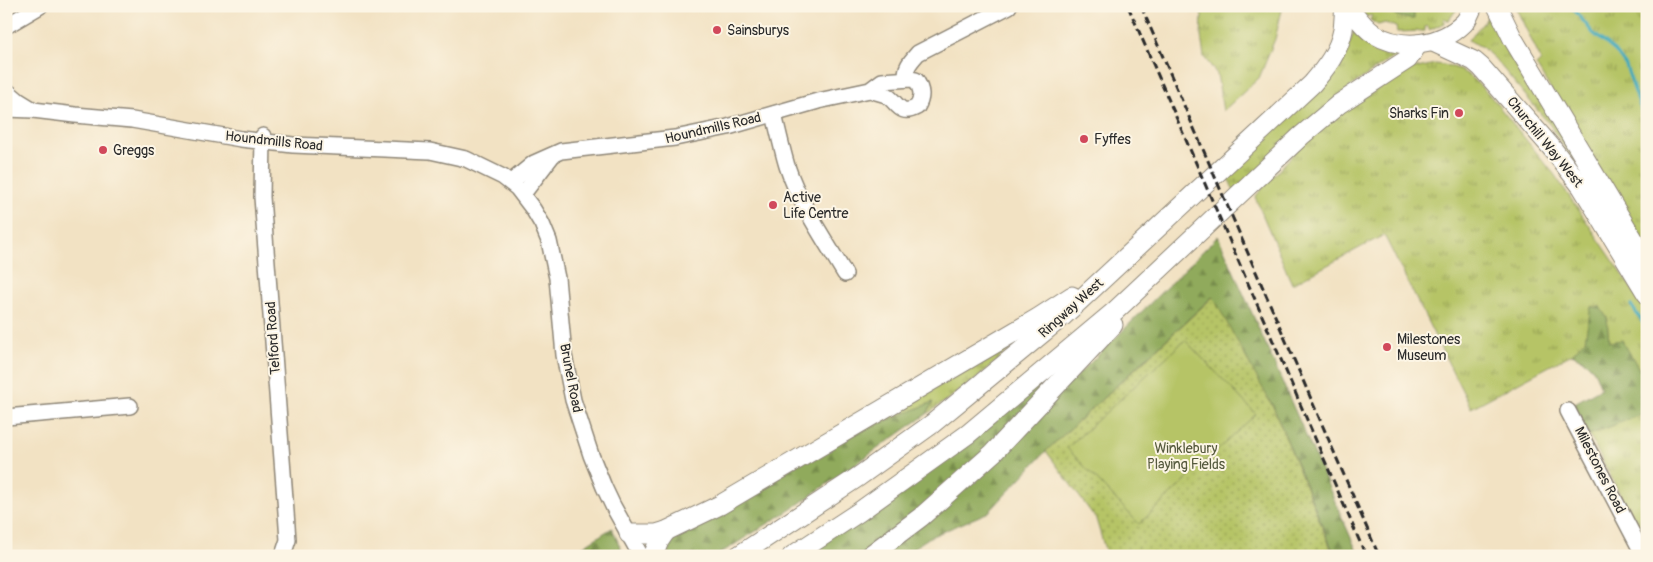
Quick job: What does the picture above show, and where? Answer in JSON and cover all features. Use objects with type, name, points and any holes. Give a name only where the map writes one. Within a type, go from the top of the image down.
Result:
[{"type":"main road","points":[[1346,6],[1364,27],[1375,35],[1397,43],[1426,43],[1446,36],[1465,22],[1473,6]]},
{"type":"main road","name":"Ringway West","points":[[738,556],[858,477],[932,424],[1062,318],[1323,72],[1337,49],[1343,29],[1346,6]]},
{"type":"main road","name":"Churchill Way West","points":[[1497,6],[1513,40],[1647,262]]},
{"type":"main road","name":"Ringway West","points":[[792,556],[859,512],[968,434],[1115,311],[1301,136],[1344,101],[1408,59],[1426,43]]},
{"type":"main road","name":"Churchill Way West","points":[[1426,43],[1474,62],[1481,67],[1551,146],[1582,187],[1647,294]]},
{"type":"main road","points":[[869,556],[921,517],[993,453],[1190,241]]},
{"type":"main road","points":[[629,534],[656,534],[666,531],[728,500],[1038,318],[1114,269]]},
{"type":"main road","points":[[653,556],[659,541],[666,531]]},
{"type":"street","points":[[6,26],[40,6]]},
{"type":"street","points":[[870,90],[888,96],[901,109],[910,110],[917,106],[922,95],[920,86],[916,80],[906,79],[905,72],[908,64],[918,53],[1009,6]]},
{"type":"street","name":"Houndmills Road","points":[[511,182],[534,163],[554,153],[568,149],[675,138],[728,127],[818,100],[870,90],[882,81],[906,79]]},
{"type":"street","name":"Houndmills Road","points":[[6,90],[19,102],[33,110]]},
{"type":"street","name":"Houndmills Road","points":[[6,109],[132,120],[190,131],[263,139],[293,145],[430,151],[466,159],[494,171],[511,182],[523,194]]},
{"type":"street","points":[[774,114],[792,179],[845,274]]},
{"type":"street","name":"Telford Road","points":[[263,139],[262,197],[289,543]]},
{"type":"street","points":[[523,194],[554,153]]},
{"type":"street","name":"Brunel Road","points":[[523,194],[542,224],[554,258],[565,362],[573,400],[584,435],[608,495],[641,556]]},
{"type":"street","points":[[6,416],[130,406]]},
{"type":"street","name":"Milestones Road","points":[[1568,411],[1644,556]]},
{"type":"green space","points":[[1198,6],[1283,6],[1275,39],[1259,78],[1223,111],[1217,74],[1204,57],[1201,36],[1202,16]]},
{"type":"green space","points":[[1358,6],[1459,6],[1448,21],[1445,18],[1443,20],[1445,23],[1429,30],[1428,26],[1425,27],[1425,31],[1397,32],[1396,27],[1385,23],[1378,25],[1370,20],[1372,16],[1367,17]]},
{"type":"green space","points":[[1378,6],[1411,6],[1414,10],[1414,19],[1396,15]]},
{"type":"green space","points":[[1515,6],[1647,6],[1647,248],[1536,65],[1541,60]]},
{"type":"green space","points":[[1491,8],[1647,267],[1647,275],[1550,125],[1495,59],[1482,47],[1468,40],[1485,21]]},
{"type":"green space","points":[[1354,31],[1370,42],[1404,53],[1387,61],[1354,84],[1234,191],[1226,173],[1326,84],[1342,64]]},
{"type":"green space","points":[[1435,64],[1451,66],[1467,74],[1487,92],[1554,174],[1647,313],[1647,546],[1573,404],[1601,389],[1597,376],[1584,360],[1572,354],[1471,408],[1384,235],[1292,284],[1255,197],[1309,136],[1340,112],[1409,70]]},
{"type":"green space","points":[[1218,236],[1359,556],[1335,556],[1274,409],[1212,297],[1046,451],[989,512],[930,537],[901,556],[802,556],[1034,388],[1041,385],[1046,389],[1072,381]]},
{"type":"green space","name":"Winklebury Playing Fields","points":[[1213,297],[1274,409],[1334,556],[1107,556],[1096,519],[1046,451]]},
{"type":"green space","points":[[1591,307],[1600,307],[1607,318],[1609,342],[1622,340],[1639,369],[1647,364],[1647,412],[1589,435],[1573,404],[1601,388],[1591,367],[1584,360],[1572,354],[1585,340]]},
{"type":"green space","points":[[1046,317],[975,380],[927,414],[932,403],[832,443]]},
{"type":"green space","points":[[1185,340],[1256,414],[1139,524],[1067,448]]},
{"type":"green space","points":[[933,402],[927,414],[793,508],[716,556],[668,556],[668,549],[676,538],[832,443]]},
{"type":"green space","points":[[612,528],[624,556],[568,556]]},
{"type":"waterway","points":[[1571,6],[1593,33],[1615,51],[1626,66],[1647,127]]},
{"type":"waterway","points":[[1631,305],[1647,329]]},
{"type":"railway","points":[[1128,6],[1366,556]]},
{"type":"railway","points":[[1141,6],[1379,556]]},
{"type":"place","name":"Sainsburys","points":[[717,30]]},
{"type":"place","name":"Sharks Fin","points":[[1459,113]]},
{"type":"place","name":"Fyffes","points":[[1084,139]]},
{"type":"place","name":"Greggs","points":[[103,150]]},
{"type":"place","name":"Active Life Centre","points":[[773,205]]},
{"type":"place","name":"Milestones Museum","points":[[1387,347]]}]
